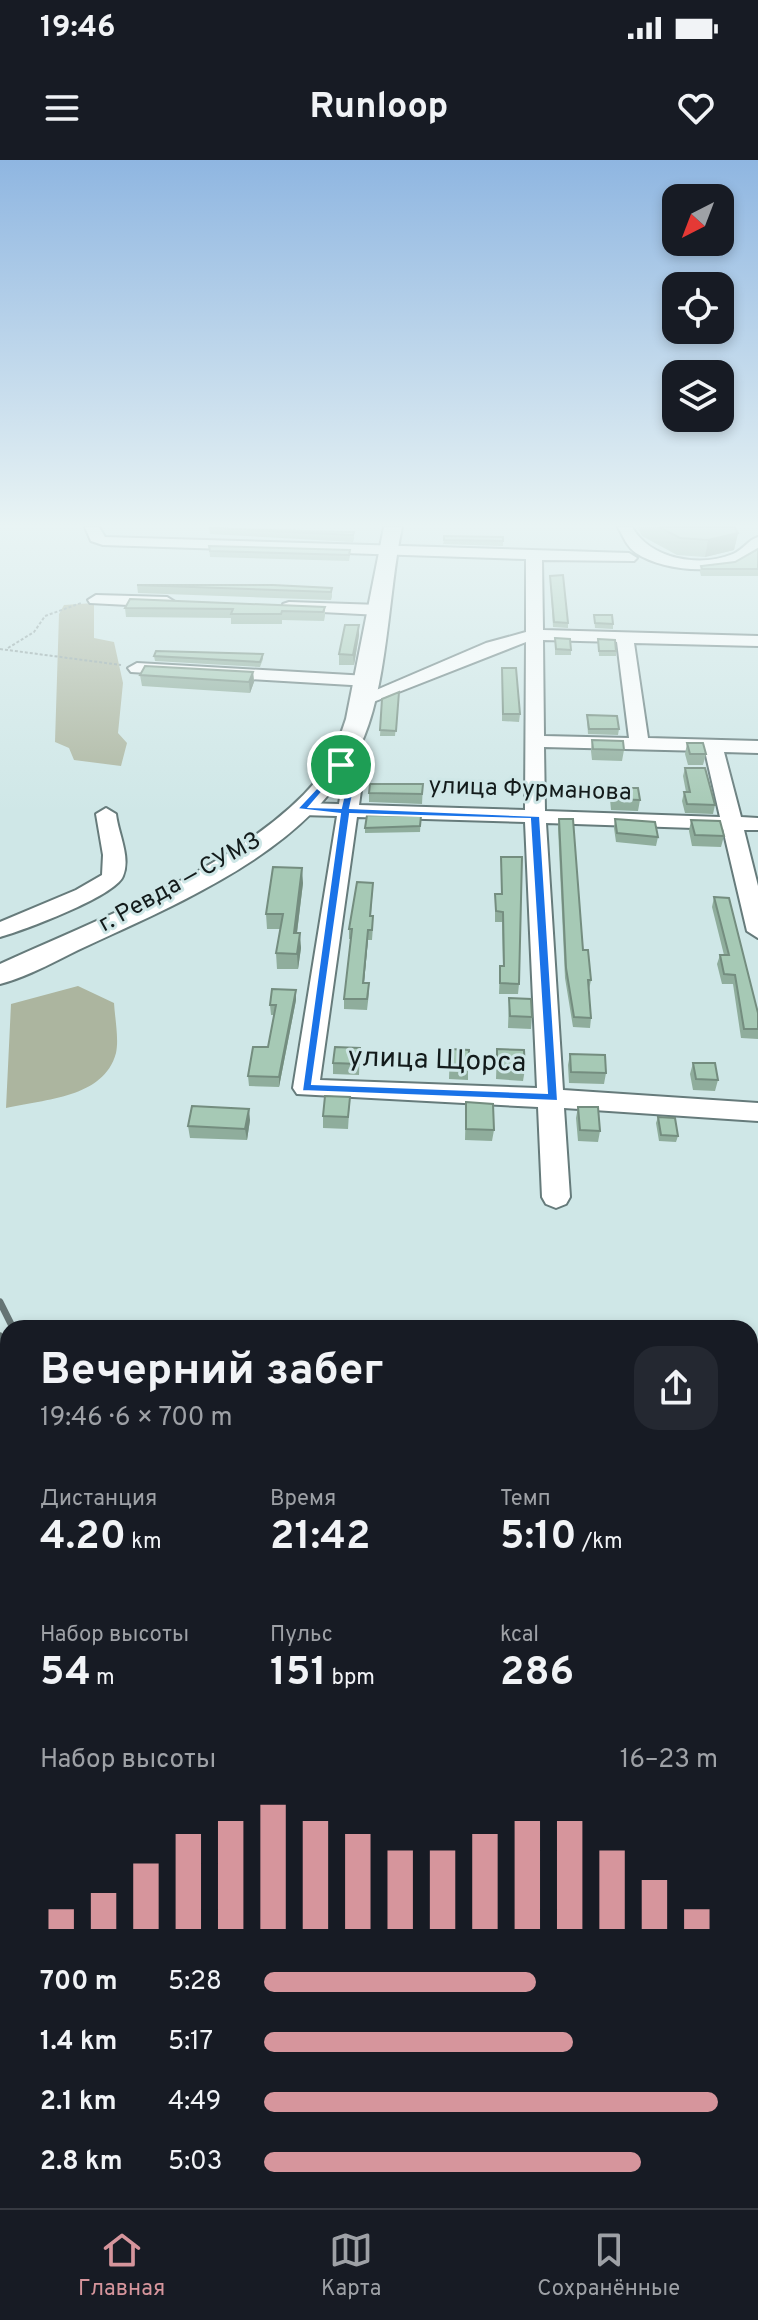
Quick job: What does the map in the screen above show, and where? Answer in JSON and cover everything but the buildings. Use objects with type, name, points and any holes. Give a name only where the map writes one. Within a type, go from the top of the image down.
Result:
[{"type":"main road","points":[[341,765],[365,690],[378,623]]},
{"type":"main road","name":"г. Ревда — СУМЗ","points":[[0,975],[177,890],[231,859],[301,809],[341,765]]},
{"type":"street","points":[[532,623],[537,741],[535,816],[553,1098],[556,1197]]},
{"type":"street","points":[[137,668],[365,690],[532,635],[758,641]]},
{"type":"street","points":[[625,637],[639,743]]},
{"type":"street","points":[[537,741],[758,747]]},
{"type":"street","points":[[713,745],[758,931]]},
{"type":"street","points":[[341,765],[353,776],[345,811]]},
{"type":"street","name":"улица Фурманова","points":[[301,809],[758,824]]},
{"type":"street","name":"улица Щорса","points":[[345,811],[306,1088],[553,1098],[758,1112]]},
{"type":"street","points":[[0,930],[84,895],[112,878],[115,859],[108,840],[106,814]]},
{"type":"path","points":[[7,648],[34,632],[40,623]]},
{"type":"path","points":[[0,649],[94,659],[137,668]]},
{"type":"green space","points":[[59,623],[94,623],[94,638],[114,642],[123,683],[118,733],[127,743],[121,766],[74,760],[69,748],[55,742]]},
{"type":"green space","points":[[78,986],[114,1003],[117,1047],[109,1068],[86,1088],[71,1094],[6,1108],[11,1004]]},
{"type":"railway","points":[[0,1302],[9,1320]]},
{"type":"route","points":[[341,765],[301,809],[345,811],[306,1088],[553,1098],[535,816],[345,811],[353,776],[341,765]]}]
